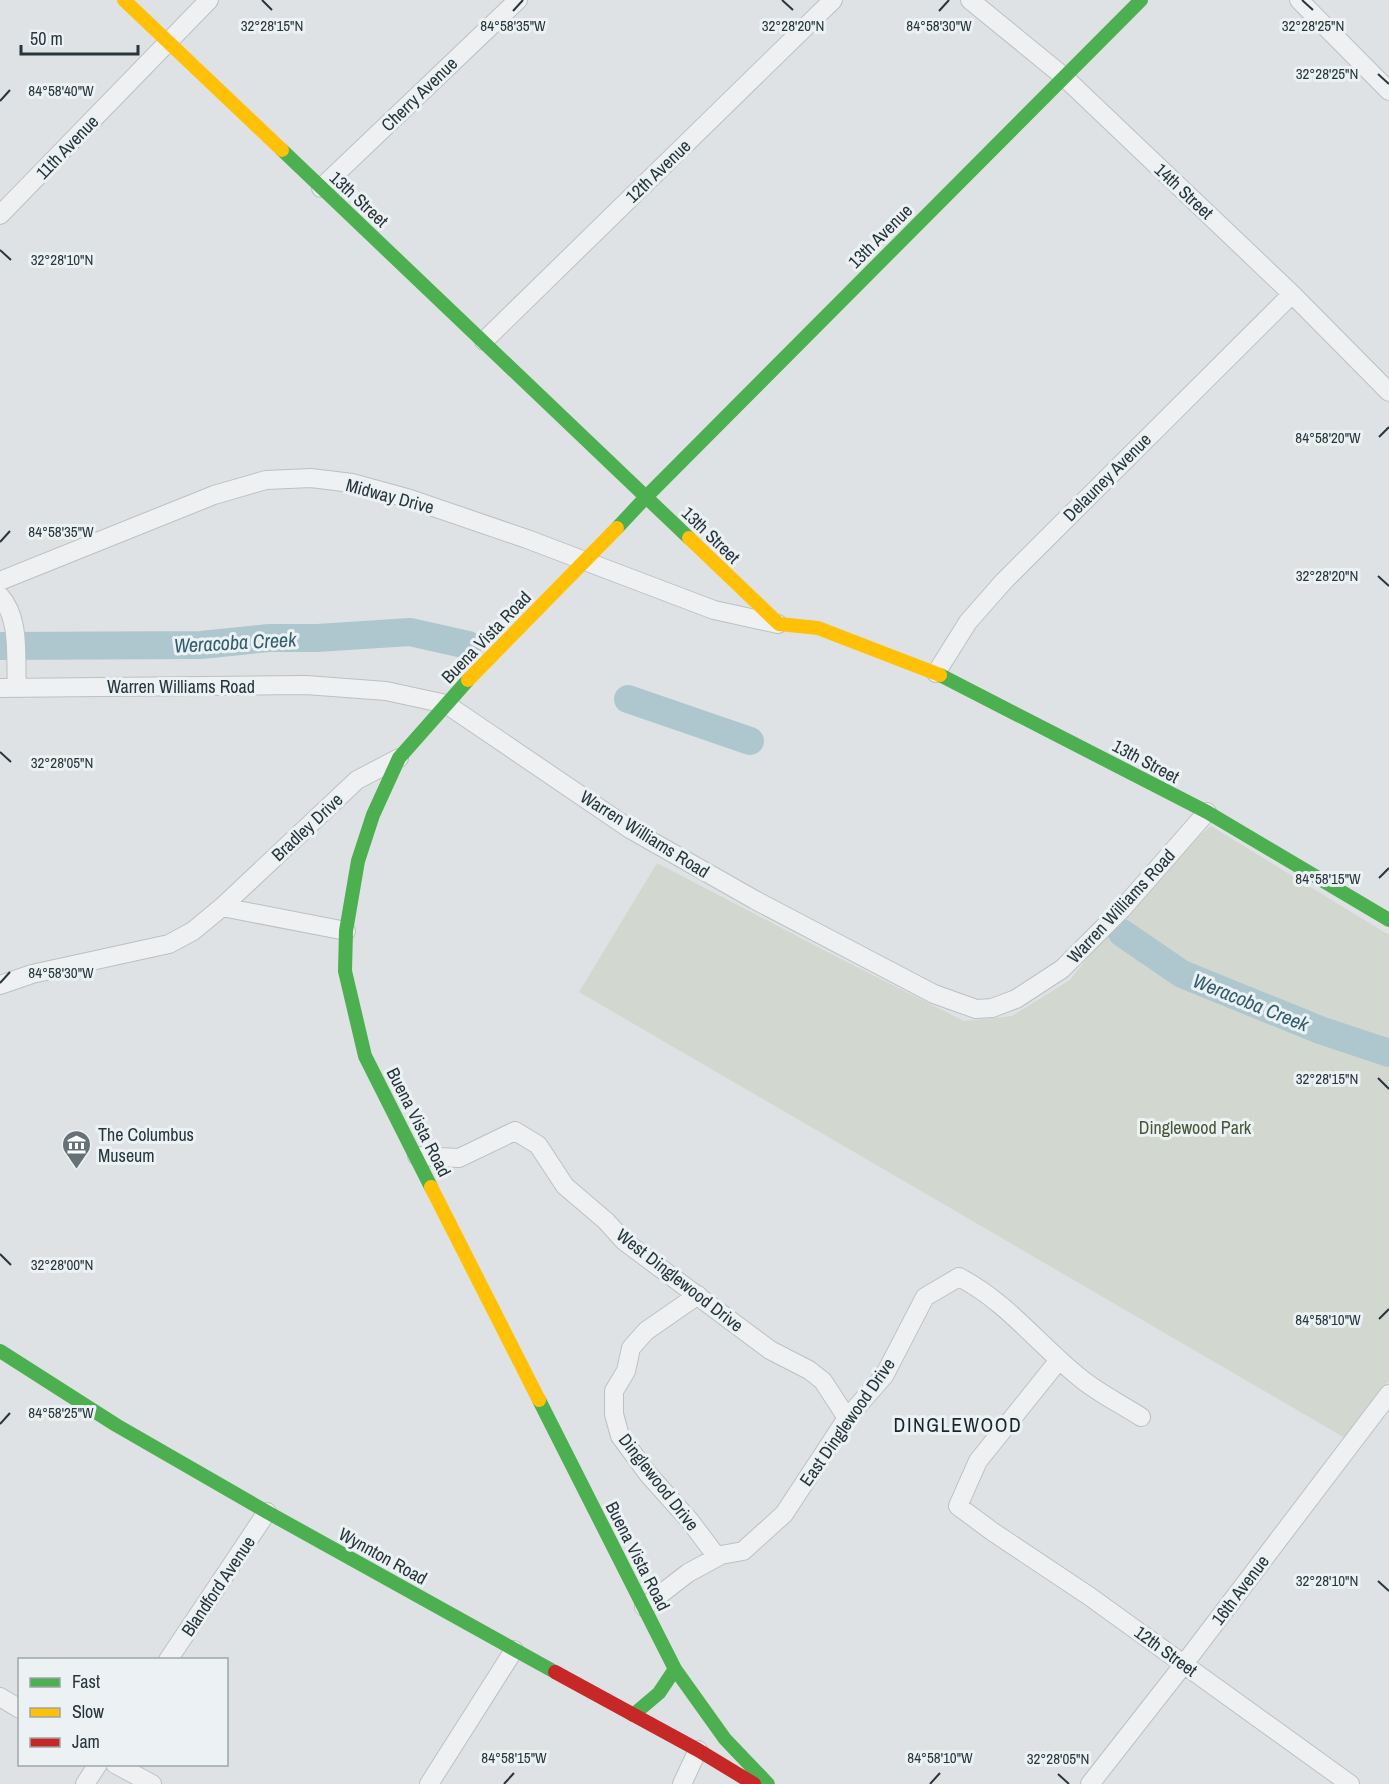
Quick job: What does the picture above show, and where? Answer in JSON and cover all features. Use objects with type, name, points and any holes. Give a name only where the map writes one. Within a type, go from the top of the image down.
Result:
[{"type":"main road","name":"13th Street","points":[[124,0],[779,624],[818,628],[936,673],[1207,812],[1389,920]]},
{"type":"main road","name":"13th Avenue","points":[[646,497],[1141,0]]},
{"type":"main road","name":"Buena Vista Road","points":[[646,497],[586,562],[502,644],[399,758],[373,815],[358,861],[346,931],[345,971],[365,1056],[675,1669],[725,1739],[768,1784]]},
{"type":"main road","name":"Wynnton Road","points":[[0,1351],[116,1425],[267,1512],[698,1750],[754,1784]]},
{"type":"main road","points":[[633,1714],[659,1693],[675,1669]]},
{"type":"street","name":"11th Avenue","points":[[0,215],[209,0]]},
{"type":"street","name":"Cherry Avenue","points":[[321,188],[518,0]]},
{"type":"street","name":"12th Avenue","points":[[484,341],[833,0]]},
{"type":"street","name":"14th Street","points":[[970,0],[1064,76],[1293,294],[1389,392]]},
{"type":"street","points":[[1299,0],[1389,91]]},
{"type":"street","name":"Delauney Avenue","points":[[936,673],[968,622],[1004,581],[1293,294]]},
{"type":"street","name":"Midway Drive","points":[[0,581],[214,495],[266,480],[311,478],[352,483],[410,499],[527,539],[714,610],[779,624]]},
{"type":"street","points":[[0,596],[9,605],[15,632],[15,658],[8,688]]},
{"type":"street","name":"Warren Williams Road","points":[[8,688],[306,686],[386,691],[446,704],[651,841],[755,900],[934,994],[976,1009],[992,1008],[1016,999],[1062,969],[1122,909],[1207,812]]},
{"type":"street","name":"Bradley Drive","points":[[0,986],[32,974],[169,944],[193,931],[222,907],[357,780],[399,758]]},
{"type":"street","points":[[222,907],[346,931]]},
{"type":"street","name":"West Dinglewood Drive","points":[[417,1156],[459,1158],[515,1131],[538,1145],[565,1186],[606,1221],[624,1241],[698,1294],[770,1350],[809,1370],[823,1381],[847,1418]]},
{"type":"street","name":"East Dinglewood Drive","points":[[644,1607],[688,1573],[717,1557],[743,1551],[784,1514],[847,1418],[884,1376],[925,1297],[959,1278],[979,1288],[1011,1313],[1081,1379],[1141,1417]]},
{"type":"street","name":"Dinglewood Drive","points":[[698,1294],[646,1330],[632,1348],[626,1371],[614,1391],[614,1414],[620,1437],[717,1557]]},
{"type":"street","name":"12th Street","points":[[1059,1360],[978,1461],[958,1506],[1089,1596],[1350,1784]]},
{"type":"street","name":"16th Avenue","points":[[1090,1784],[1389,1394]]},
{"type":"street","name":"Blandford Avenue","points":[[169,1658],[267,1512]]},
{"type":"street","points":[[429,1784],[514,1650]]},
{"type":"street","points":[[0,1697],[18,1707]]},
{"type":"street","points":[[682,1784],[698,1750]]},
{"type":"street","points":[[85,1784],[97,1766]]},
{"type":"street","points":[[119,1766],[152,1784]]},
{"type":"green space","name":"Dinglewood Park","points":[[1211,826],[1389,935],[1389,1381],[1345,1438],[579,992],[657,863],[964,1021],[1012,1016],[1070,980],[1151,876]]},
{"type":"waterway","name":"Weracoba Creek","points":[[0,646],[201,645],[269,638],[317,638],[410,632],[468,645]]},
{"type":"waterway","name":"Weracoba Creek","points":[[628,699],[750,741]]},
{"type":"waterway","name":"Weracoba Creek","points":[[1122,933],[1182,974],[1320,1030],[1389,1053]]},
{"type":"traffic: fast","points":[[689,538],[646,497],[1141,0]]},
{"type":"traffic: fast","points":[[282,150],[646,497],[617,528]]},
{"type":"traffic: fast","points":[[940,675],[1207,812],[1389,920]]},
{"type":"traffic: fast","points":[[431,1187],[365,1056],[345,971],[346,931],[358,861],[373,815],[399,758],[468,680]]},
{"type":"traffic: fast","points":[[0,1351],[116,1425],[555,1672]]},
{"type":"traffic: fast","points":[[539,1400],[675,1669],[725,1739],[768,1784]]},
{"type":"traffic: fast","points":[[633,1715],[659,1693],[675,1669]]},
{"type":"traffic: slow","points":[[124,0],[282,150]]},
{"type":"traffic: slow","points":[[468,680],[617,528]]},
{"type":"traffic: slow","points":[[689,538],[779,624],[818,628],[940,675]]},
{"type":"traffic: slow","points":[[431,1187],[539,1400]]},
{"type":"traffic: jam","points":[[555,1672],[698,1750],[754,1784]]},
{"type":"place","name":"The Columbus Museum","points":[[77,1170]]},
{"type":"district","name":"DINGLEWOOD","points":[[958,1424]]}]
